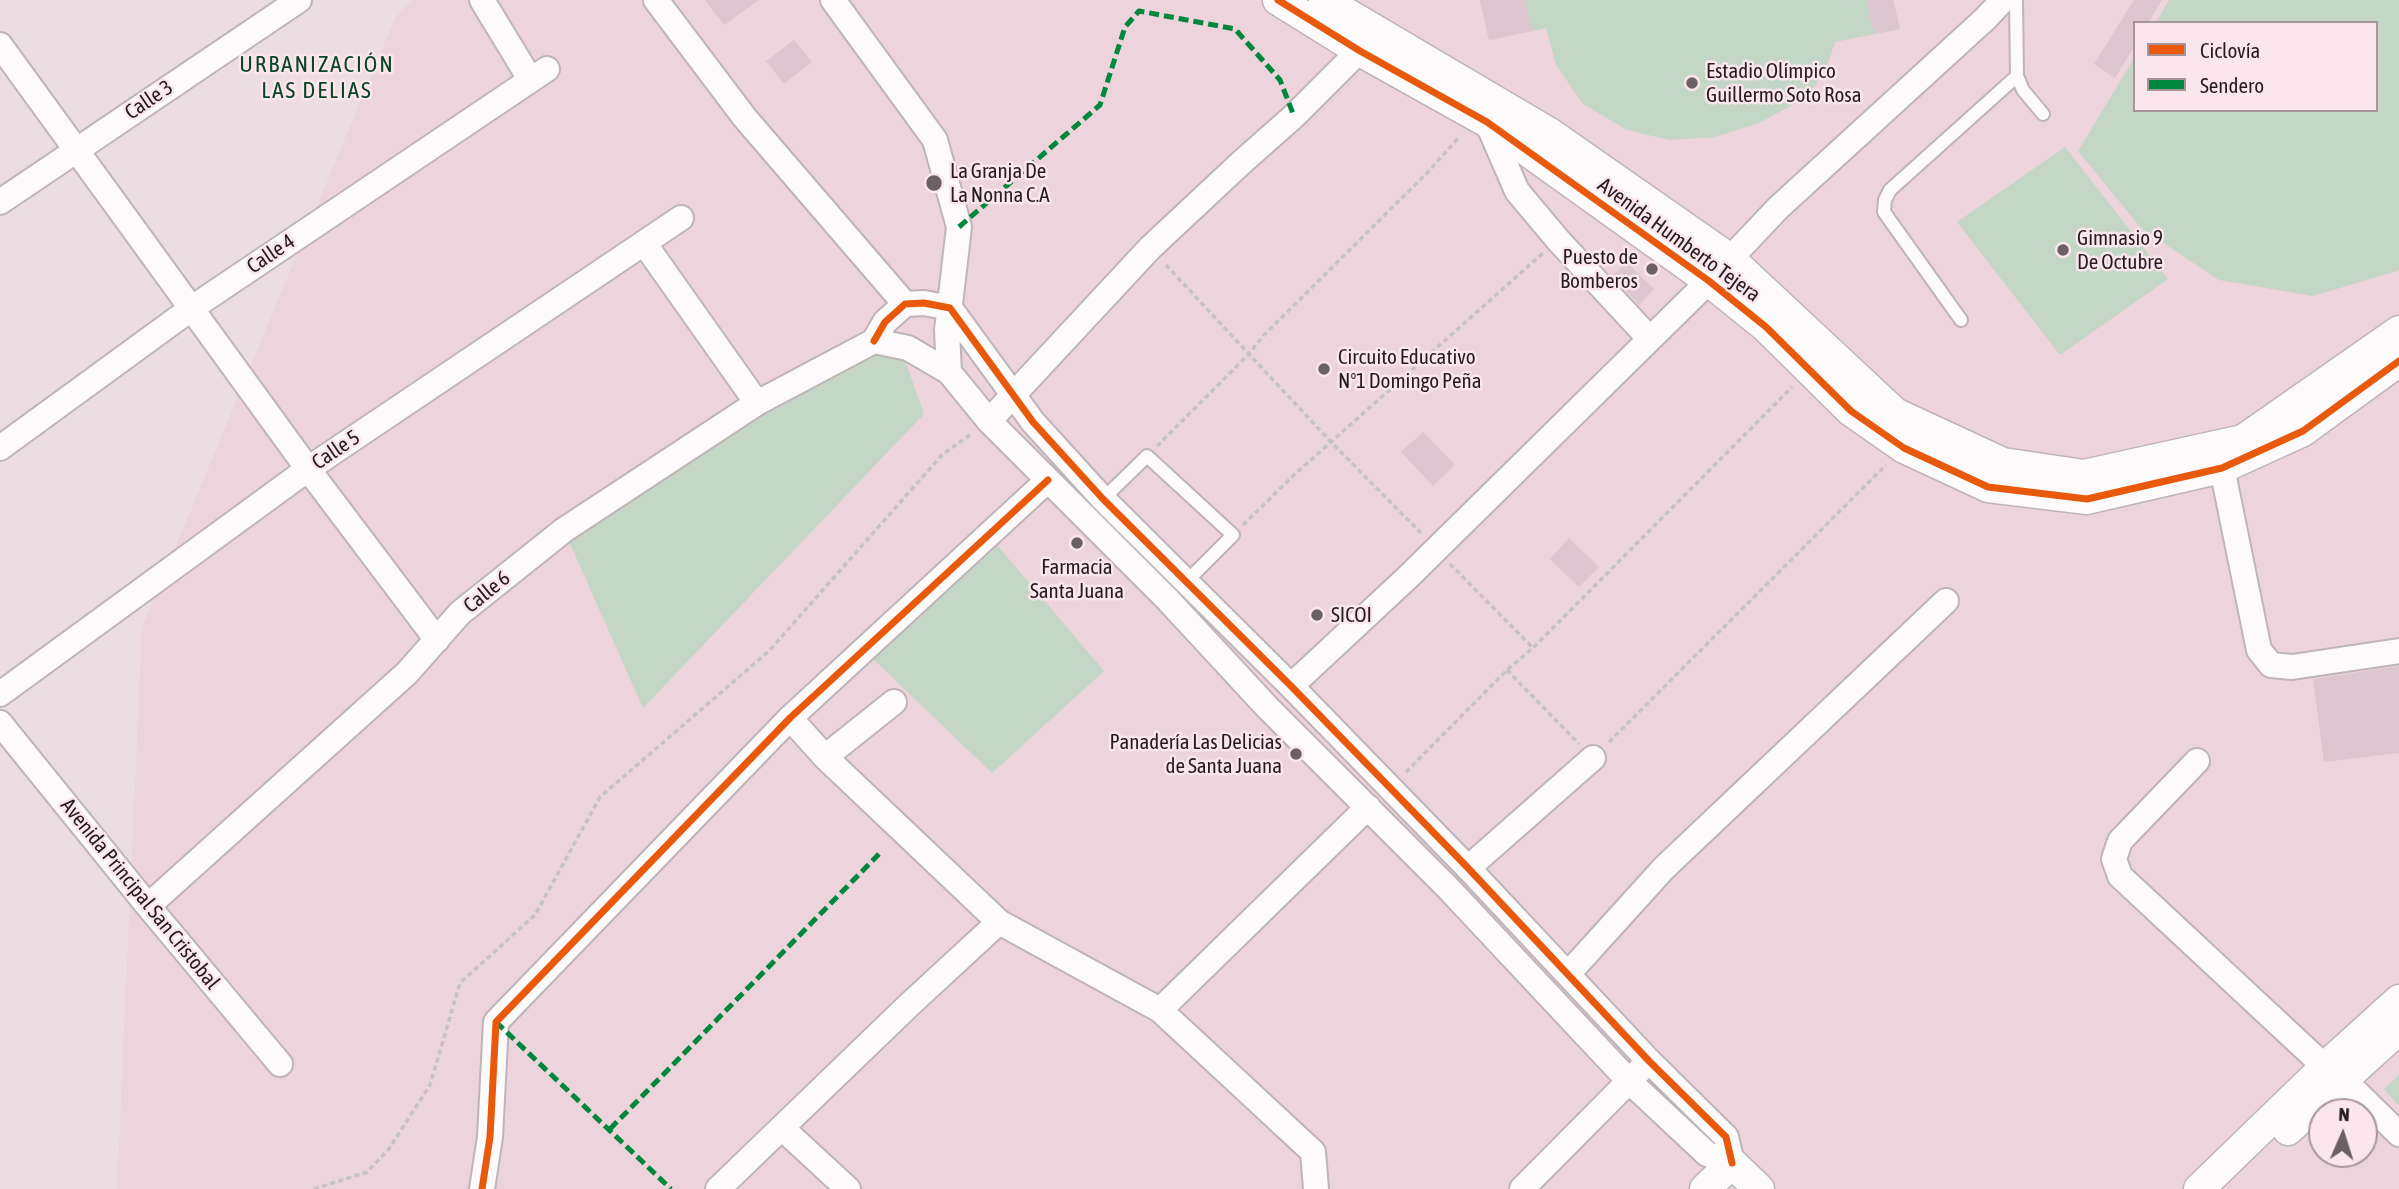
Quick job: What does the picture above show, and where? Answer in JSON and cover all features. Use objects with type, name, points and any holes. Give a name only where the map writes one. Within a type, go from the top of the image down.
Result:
[{"type":"street","name":"Calle 3","points":[[0,202],[299,0]]},
{"type":"street","name":"Calle 4","points":[[0,448],[192,308],[538,74],[482,0]]},
{"type":"street","points":[[656,0],[745,118],[905,304]]},
{"type":"street","points":[[833,0],[935,140],[959,227],[947,330],[949,372]]},
{"type":"street","name":"Avenida Humberto Tejera","points":[[1278,0],[1368,41],[1551,134],[1730,259],[1895,413],[2003,463],[2084,475],[2243,440],[2399,331]]},
{"type":"street","name":"Avenida Humberto Tejera","points":[[1324,0],[1368,41],[1709,281],[1766,327],[1851,411],[1904,448],[1987,487],[2087,499],[2222,468],[2303,431],[2399,361]]},
{"type":"street","points":[[1291,687],[1436,549],[1709,281],[1778,208],[1983,10],[2003,0]]},
{"type":"street","points":[[989,421],[1150,248],[1294,116],[1368,41]]},
{"type":"street","points":[[0,45],[308,468],[437,640]]},
{"type":"street","points":[[1482,119],[1517,191],[1558,240],[1650,339]]},
{"type":"street","name":"Calle 5","points":[[0,694],[308,468],[681,218]]},
{"type":"street","points":[[644,243],[757,403]]},
{"type":"street","points":[[1732,1163],[1726,1137],[1649,1061],[1468,868],[1103,499],[1033,422],[950,308],[924,303],[905,304],[885,322],[874,341],[908,348],[949,372],[989,421],[1168,600],[1267,707],[1448,888],[1629,1081],[1707,1154],[1732,1163],[1759,1189]]},
{"type":"street","name":"Calle 6","points":[[148,906],[407,673],[460,612],[564,530],[757,403],[874,341]]},
{"type":"street","points":[[2222,468],[2259,650],[2271,665],[2291,667],[2399,651]]},
{"type":"street","points":[[482,1189],[490,1137],[496,1022],[790,718],[1048,480]]},
{"type":"street","points":[[1568,974],[1664,868],[1947,601]]},
{"type":"street","points":[[825,757],[894,702]]},
{"type":"street","points":[[790,718],[825,757],[999,922],[1160,1010],[1313,1152],[1315,1189]]},
{"type":"street","name":"Avenida Principal San Cristobal","points":[[0,723],[280,1064]]},
{"type":"street","points":[[1468,868],[1593,758]]},
{"type":"street","points":[[2197,761],[2120,841],[2114,859],[2120,876],[2399,1134]]},
{"type":"street","points":[[1160,1010],[1368,807]]},
{"type":"street","points":[[718,1189],[999,922]]},
{"type":"street","points":[[2222,1189],[2334,1074],[2399,1000]]},
{"type":"street","points":[[2199,1189],[2334,1074],[2399,1029]]},
{"type":"street","points":[[1522,1189],[1649,1061]]},
{"type":"street","points":[[783,1129],[848,1189]]},
{"type":"street","points":[[1705,1189],[1732,1163]]},
{"type":"lane","points":[[2016,0],[2017,76],[2023,90],[2043,114]]},
{"type":"lane","points":[[1961,320],[1884,212],[1885,200],[1890,190],[2017,76]]},
{"type":"lane","points":[[1103,499],[1147,456],[1233,535],[1185,583]]},
{"type":"path","points":[[1147,456],[1249,354],[1264,335],[1482,119]]},
{"type":"path","points":[[1233,535],[1294,475],[1558,240]]},
{"type":"path","points":[[1150,248],[1331,442],[1533,648]]},
{"type":"path","points":[[1390,789],[1808,370]]},
{"type":"path","points":[[314,1189],[367,1172],[389,1149],[430,1085],[460,983],[535,915],[600,797],[769,651],[942,455],[989,421]]},
{"type":"path","points":[[1507,670],[1593,758],[1904,448]]},
{"type":"shaded area","name":"Circuito Educativo Nº1 Domingo Peña","points":[[412,0],[2399,0],[2399,1189],[117,1189],[142,628],[395,18]]},
{"type":"green space","name":"Estadio Olímpico Guillermo Soto Rosa","points":[[1480,0],[1893,0],[1900,29],[1835,42],[1826,69],[1807,97],[1759,123],[1715,137],[1670,140],[1627,130],[1583,104],[1556,65],[1546,28],[1489,40]]},
{"type":"green space","points":[[2169,0],[2399,0],[2399,270],[2313,296],[2219,280],[2141,228],[2078,151],[2133,60],[2133,112],[2378,112],[2378,21],[2157,21]]},
{"type":"green space","name":"Gimnasio 9 De Octubre","points":[[2065,147],[2168,279],[2060,355],[1957,222]]},
{"type":"green space","points":[[896,335],[924,414],[643,708],[564,530]]},
{"type":"green space","points":[[991,538],[1104,671],[992,773],[869,655]]},
{"type":"green space","points":[[2399,1075],[2399,1106],[2384,1089]]},
{"type":"building","points":[[705,0],[759,0],[724,25]]},
{"type":"building","points":[[1480,0],[1525,0],[1532,31],[1489,40]]},
{"type":"building","points":[[1866,0],[1893,0],[1900,29],[1874,34]]},
{"type":"building","points":[[2134,0],[2162,0],[2149,21],[2133,21],[2133,48],[2115,78],[2094,64]]},
{"type":"building","points":[[794,40],[812,62],[784,84],[766,61]]},
{"type":"building","points":[[1626,262],[1654,289],[1639,305],[1612,276]]},
{"type":"building","points":[[1423,432],[1455,465],[1433,486],[1401,452]]},
{"type":"building","points":[[1569,538],[1599,567],[1579,587],[1550,559]]},
{"type":"building","points":[[2399,666],[2399,753],[2324,762],[2313,679]]},
{"type":"marked path","points":[[959,227],[1100,105],[1125,27],[1139,11],[1235,29],[1280,80],[1294,116]]},
{"type":"marked path","points":[[610,1129],[879,854]]},
{"type":"marked path","points":[[496,1022],[671,1189]]},
{"type":"cycle path","points":[[1278,0],[1360,51],[1487,122],[1709,281],[1766,327],[1851,411],[1904,448],[1988,487],[2087,499],[2222,468],[2303,431],[2399,361]]},
{"type":"cycle path","points":[[874,341],[885,322],[905,304],[924,303],[950,308],[1033,422],[1103,499],[1291,686],[1468,868],[1649,1061],[1726,1137],[1732,1163]]},
{"type":"cycle path","points":[[482,1189],[490,1137],[496,1022],[790,718],[1048,480]]},
{"type":"place","name":"Estadio Olímpico Guillermo Soto Rosa","points":[[1692,83]]},
{"type":"place","name":"La Granja De La Nonna C.A","points":[[934,183]]},
{"type":"place","name":"Gimnasio 9 De Octubre","points":[[2063,250]]},
{"type":"place","name":"Puesto de Bomberos","points":[[1652,269]]},
{"type":"place","name":"Circuito Educativo Nº1 Domingo Peña","points":[[1324,369]]},
{"type":"place","name":"Farmacia Santa Juana","points":[[1077,543]]},
{"type":"place","name":"SICOI","points":[[1317,615]]},
{"type":"place","name":"Panadería Las Delicias de Santa Juana","points":[[1296,754]]},
{"type":"district","name":"URBANIZACIÓN LAS DELIAS","points":[[317,78]]}]
